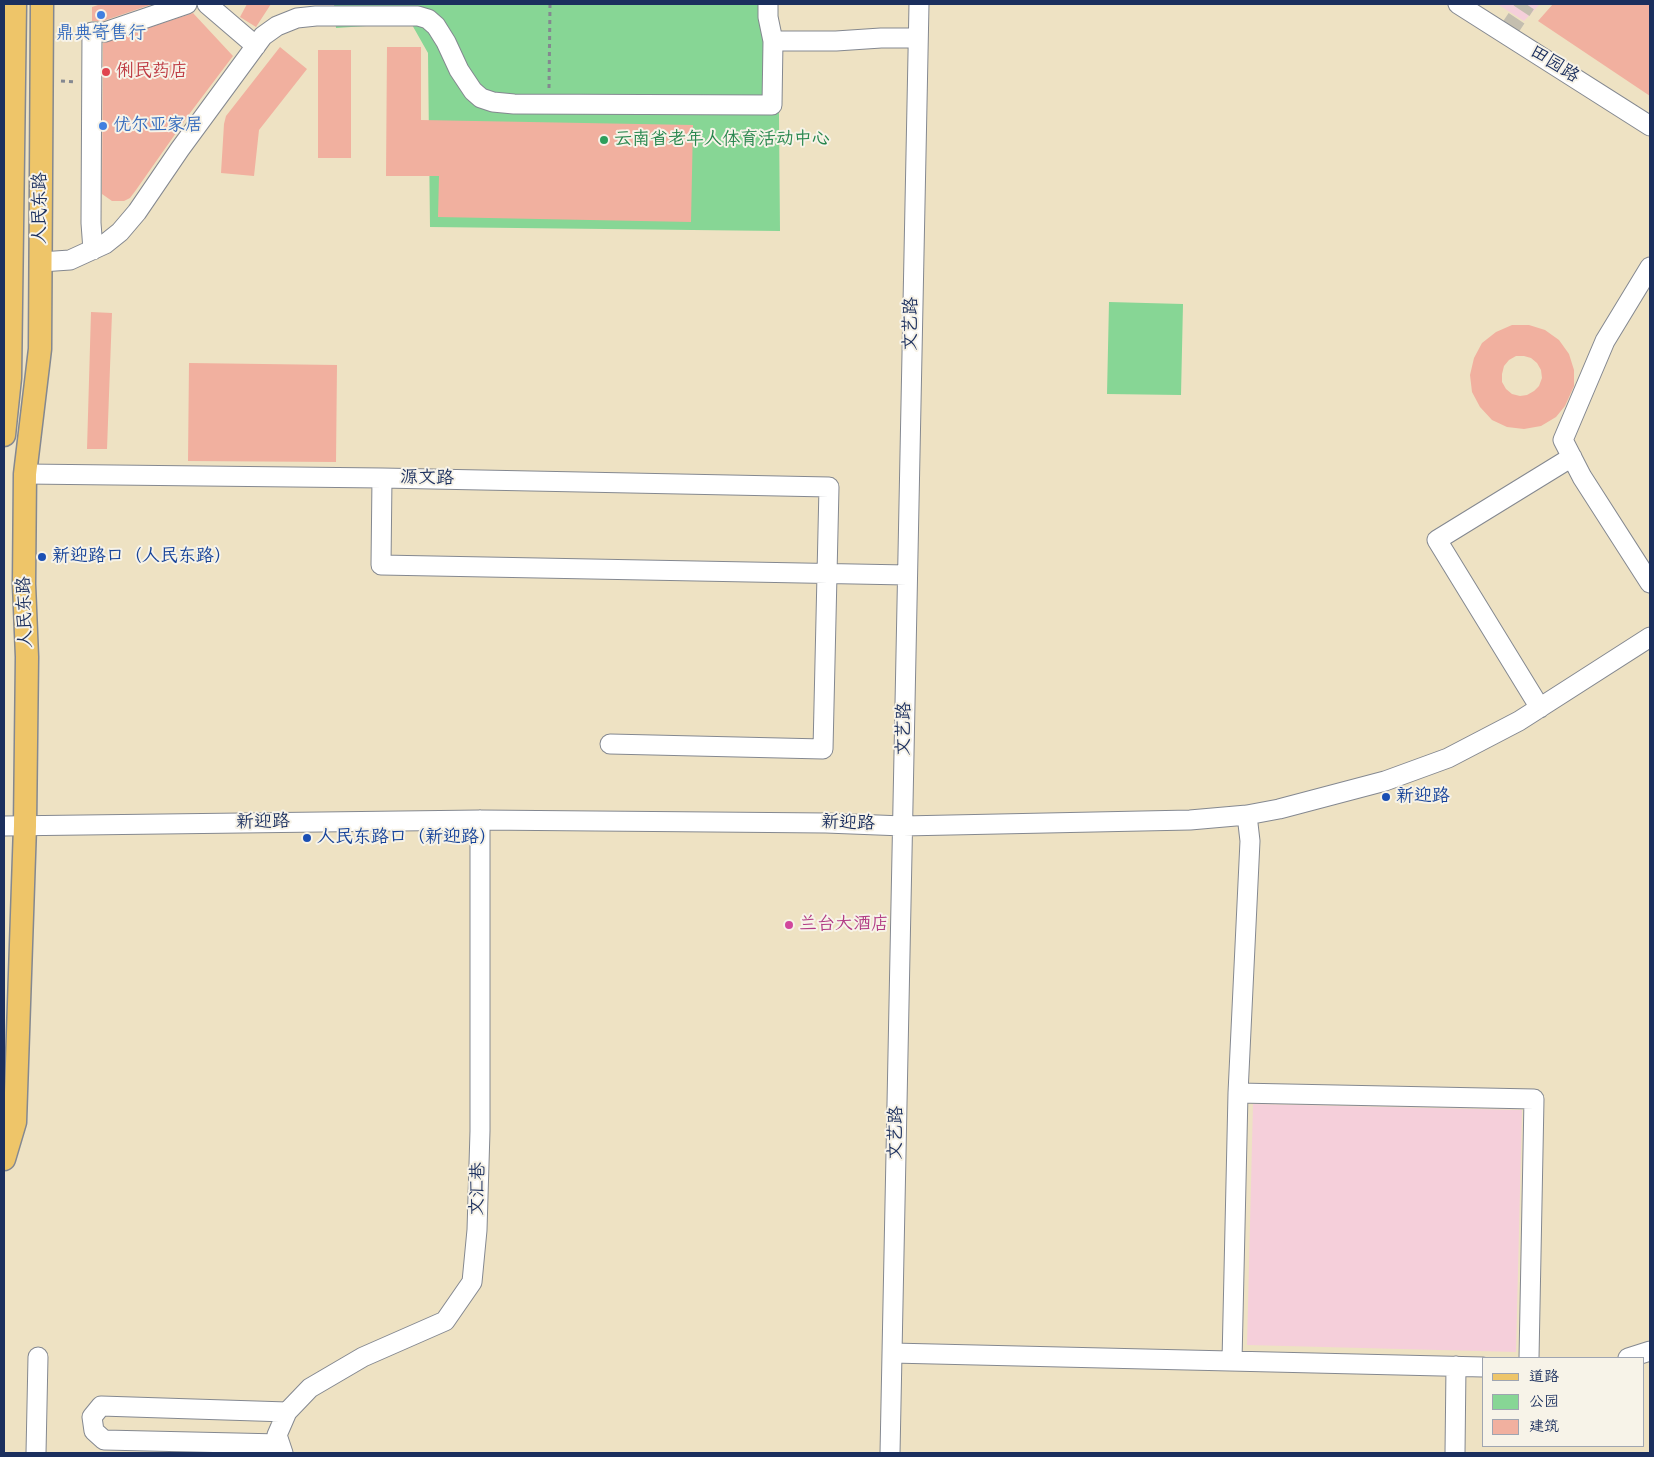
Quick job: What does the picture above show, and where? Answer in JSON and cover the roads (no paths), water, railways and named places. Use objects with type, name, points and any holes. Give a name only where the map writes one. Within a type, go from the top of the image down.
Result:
[{"type":"main road","name":"人民东路","points":[[4,435],[10,378],[15,4]]},
{"type":"main road","name":"人民东路","points":[[4,1159],[15,1122],[14,826],[27,667],[24,584],[25,474],[40,350],[42,4]]},
{"type":"street","points":[[93,250],[91,223],[92,32],[105,32],[187,4]]},
{"type":"street","points":[[207,4],[256,46]]},
{"type":"street","points":[[40,262],[70,260],[105,244],[120,232],[137,212],[180,148],[264,36],[277,26],[296,18],[316,16],[418,16],[428,19],[436,26],[446,42],[458,70],[473,91],[481,98],[493,102],[772,105],[773,41],[768,17],[768,4]]},
{"type":"street","name":"文艺路","points":[[890,1453],[918,4]]},
{"type":"street","name":"田园路","points":[[1458,4],[1650,126]]},
{"type":"street","points":[[773,41],[918,38]]},
{"type":"street","points":[[1650,268],[1605,341],[1563,440],[1582,477],[1650,583]]},
{"type":"street","points":[[1540,708],[1437,540],[1572,457]]},
{"type":"street","name":"源文路","points":[[25,474],[382,478],[829,487],[827,574]]},
{"type":"street","points":[[382,478],[381,565],[907,575]]},
{"type":"street","points":[[610,744],[823,749],[827,574]]},
{"type":"street","name":"新迎路","points":[[14,826],[480,820],[826,823],[903,826],[1190,820],[1248,815],[1280,809],[1385,781],[1448,758],[1519,721],[1650,636]]},
{"type":"street","points":[[1232,1361],[1238,1093],[1250,841],[1248,815]]},
{"type":"street","name":"文汇巷","points":[[281,1449],[277,1435],[287,1412],[310,1388],[363,1357],[445,1321],[472,1282],[477,1230],[480,1131],[480,820]]},
{"type":"street","points":[[1238,1093],[1534,1099],[1529,1357]]},
{"type":"street","points":[[1631,1357],[1650,1351]]},
{"type":"street","points":[[892,1352],[1482,1367]]},
{"type":"street","points":[[36,1453],[38,1357]]},
{"type":"street","points":[[1455,1453],[1456,1366]]},
{"type":"street","points":[[281,1449],[104,1440],[94,1431],[92,1417],[101,1406],[287,1412]]},
{"type":"tunnel","points":[[1506,34],[1526,4]]},
{"type":"place","name":"鼎典寄售行","points":[[101,15]]},
{"type":"place","name":"俐民药店","points":[[106,72]]},
{"type":"place","name":"优尔亚家居","points":[[103,126]]},
{"type":"place","name":"云南省老年人体育活动中心","points":[[604,140]]},
{"type":"place","name":"新迎路口（人民东路）","points":[[42,557]]},
{"type":"place","name":"新迎路","points":[[1386,797]]},
{"type":"place","name":"人民东路口（新迎路）","points":[[307,838]]},
{"type":"place","name":"兰台大酒店","points":[[789,925]]}]
